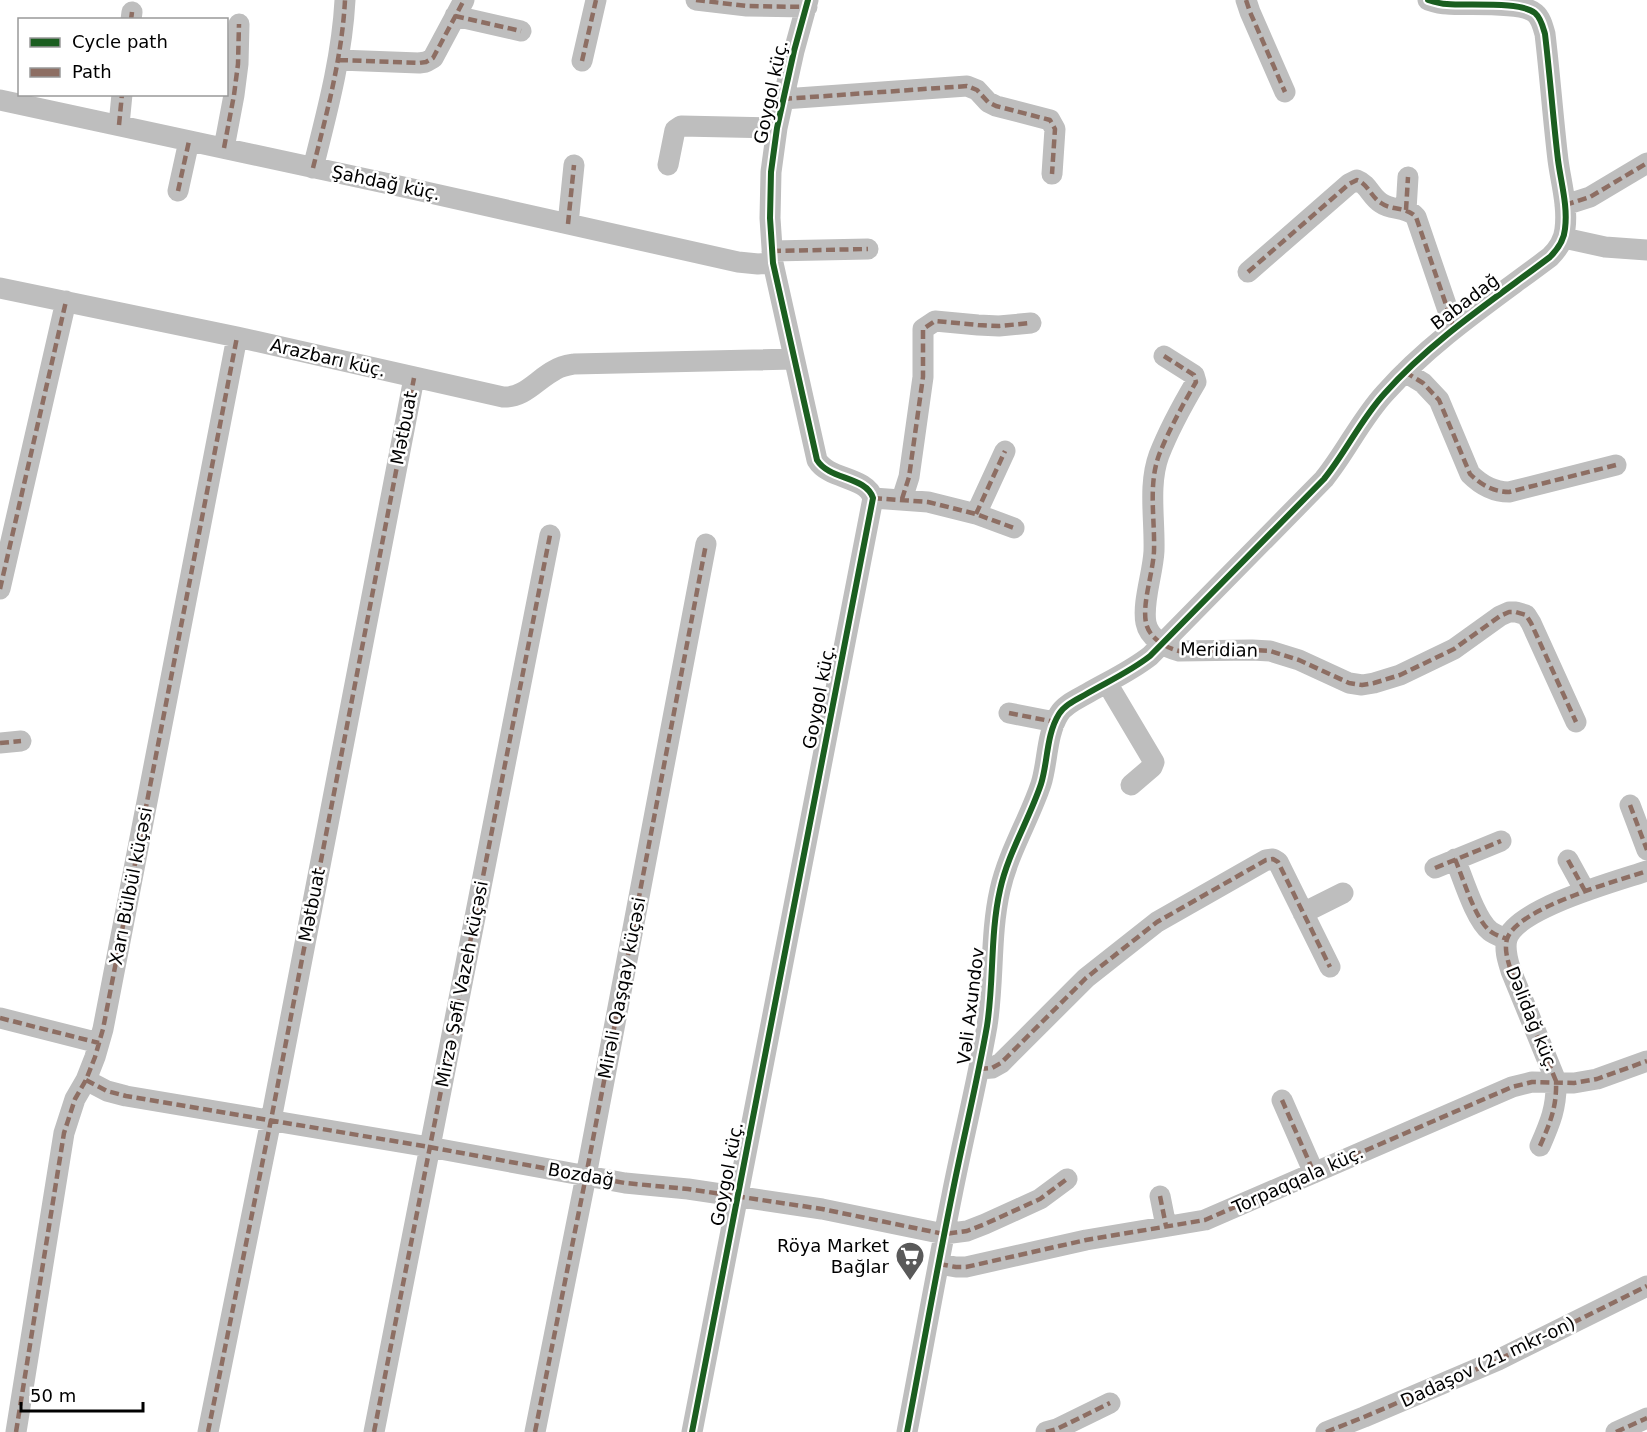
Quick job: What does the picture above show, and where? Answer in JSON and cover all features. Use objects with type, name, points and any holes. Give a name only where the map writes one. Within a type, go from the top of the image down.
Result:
[{"type":"street","points":[[314,168],[339,60],[344,30],[345,0]]},
{"type":"street","points":[[582,61],[596,0]]},
{"type":"street","points":[[696,0],[747,6],[807,3]]},
{"type":"street","points":[[1246,0],[1284,92]]},
{"type":"street","points":[[1428,0],[1445,4],[1528,9],[1538,7],[1545,34],[1565,205],[1564,238],[1605,247],[1647,250]]},
{"type":"street","name":"Goygol küç.","points":[[692,1432],[873,498],[866,486],[826,470],[817,460],[772,257],[771,172],[777,128],[807,3]]},
{"type":"street","points":[[339,60],[426,62],[433,58],[459,8],[521,31]]},
{"type":"street","points":[[224,148],[238,64],[239,24]]},
{"type":"street","points":[[783,99],[967,86],[977,90],[988,102],[996,106],[1050,120],[1055,129],[1052,174]]},
{"type":"street","points":[[119,125],[122,96]]},
{"type":"street","name":"Şahdağ küç.","points":[[0,100],[738,262],[758,264],[772,257],[868,249]]},
{"type":"street","points":[[668,165],[675,130],[681,126],[777,128]]},
{"type":"street","points":[[178,191],[189,141]]},
{"type":"street","points":[[1565,205],[1590,197],[1647,163]]},
{"type":"street","points":[[568,224],[574,165]]},
{"type":"street","points":[[1406,210],[1408,177]]},
{"type":"street","points":[[1248,272],[1354,181],[1361,182],[1382,204],[1406,210],[1416,217],[1454,328]]},
{"type":"street","name":"Babadağ","points":[[1162,644],[1324,479],[1378,400],[1405,372],[1454,328],[1550,257],[1564,238]]},
{"type":"street","name":"Arazbarı küç.","points":[[0,288],[237,337],[503,398],[512,398],[555,370],[574,364],[794,359]]},
{"type":"street","points":[[0,590],[66,301]]},
{"type":"street","points":[[902,499],[909,477],[923,377],[923,329],[935,321],[978,326],[1031,323]]},
{"type":"street","name":"Xarı Bülbül küçəsi","points":[[16,1432],[64,1133],[75,1099],[86,1080],[103,1029],[237,337]]},
{"type":"street","name":"Meridian","points":[[1164,356],[1194,375],[1196,382],[1158,456],[1154,478],[1154,551],[1145,610],[1146,624],[1162,644],[1169,649],[1179,651],[1270,651],[1299,660],[1349,683],[1362,685],[1400,675],[1455,649],[1500,616],[1516,612],[1526,615],[1531,623],[1576,722]]},
{"type":"street","points":[[1405,372],[1423,383],[1439,400],[1470,474],[1478,482],[1499,492],[1509,492],[1616,465]]},
{"type":"street","name":"Mətbuat","points":[[208,1432],[271,1120],[414,378]]},
{"type":"street","points":[[976,514],[1005,451]]},
{"type":"street","points":[[873,498],[928,502],[976,514],[1014,528]]},
{"type":"street","name":"Mirzə Şəfi Vazeh küçəsi","points":[[374,1432],[550,535]]},
{"type":"street","name":"Mirəli Qaşqay küçəsi","points":[[535,1432],[706,543]]},
{"type":"street","points":[[1009,713],[1055,722],[1064,708],[1140,664],[1162,644]]},
{"type":"street","points":[[1107,683],[1154,762],[1152,767],[1131,786]]},
{"type":"street","name":"Vəli Axundov","points":[[907,1432],[944,1234],[979,1069],[989,1006],[996,913],[1000,890],[1040,785],[1055,722]]},
{"type":"street","points":[[1630,806],[1647,850]]},
{"type":"street","points":[[1435,868],[1501,841]]},
{"type":"street","points":[[979,1069],[992,1068],[1001,1063],[1086,978],[1157,922],[1266,860],[1273,859],[1278,862],[1330,967]]},
{"type":"street","points":[[1455,859],[1485,926],[1491,933],[1507,939],[1513,928],[1535,913],[1585,891],[1647,871]]},
{"type":"street","points":[[1568,860],[1585,891]]},
{"type":"street","points":[[1303,913],[1343,893]]},
{"type":"street","name":"Dəlidağ küç.","points":[[1507,939],[1506,953],[1511,971],[1556,1082],[1557,1099],[1540,1146]]},
{"type":"street","points":[[0,1018],[99,1043]]},
{"type":"street","name":"Torpaqqala küç.","points":[[939,1264],[966,1267],[1086,1239],[1205,1220],[1512,1087],[1532,1082],[1574,1083],[1597,1079],[1647,1061]]},
{"type":"street","name":"Bozdağ","points":[[86,1080],[107,1091],[126,1096],[626,1183],[688,1189],[822,1209],[944,1234],[967,1231],[985,1224],[1040,1199],[1067,1179]]},
{"type":"street","points":[[1282,1100],[1314,1173]]},
{"type":"street","points":[[1160,1196],[1166,1226]]},
{"type":"street","name":"Dadaşov (21 mkr-on)","points":[[1326,1432],[1498,1360],[1647,1286]]},
{"type":"street","points":[[1046,1432],[1057,1429],[1110,1403]]},
{"type":"street","points":[[1616,1432],[1647,1418]]},
{"type":"marked path","points":[[313,168],[337,63],[345,0]]},
{"type":"marked path","points":[[339,60],[426,62],[433,58],[464,0]]},
{"type":"marked path","points":[[582,61],[596,0]]},
{"type":"marked path","points":[[696,0],[747,6],[807,7]]},
{"type":"marked path","points":[[1246,0],[1285,92]]},
{"type":"marked path","points":[[131,18],[132,12]]},
{"type":"marked path","points":[[455,16],[521,31]]},
{"type":"marked path","points":[[224,148],[238,64],[239,24]]},
{"type":"marked path","points":[[783,99],[967,86],[977,90],[988,102],[996,106],[1050,120],[1055,129],[1052,174]]},
{"type":"marked path","points":[[119,125],[122,96]]},
{"type":"marked path","points":[[178,191],[189,141]]},
{"type":"marked path","points":[[1565,205],[1590,197],[1647,163]]},
{"type":"marked path","points":[[568,224],[574,165]]},
{"type":"marked path","points":[[1406,210],[1408,177]]},
{"type":"marked path","points":[[1248,272],[1349,184],[1357,180],[1364,184],[1381,203],[1408,211],[1416,217],[1454,328]]},
{"type":"marked path","points":[[772,251],[868,249]]},
{"type":"marked path","points":[[0,589],[66,301]]},
{"type":"marked path","points":[[902,499],[909,477],[923,377],[923,329],[935,321],[999,326],[1031,323]]},
{"type":"marked path","points":[[16,1432],[64,1133],[75,1099],[95,1057],[103,1029],[237,337]]},
{"type":"marked path","points":[[1164,356],[1194,375],[1196,382],[1159,455],[1154,478],[1154,551],[1145,615],[1146,623],[1154,638],[1179,651],[1270,651],[1299,660],[1349,683],[1362,685],[1400,675],[1454,649],[1500,616],[1516,612],[1526,615],[1531,623],[1576,722]]},
{"type":"marked path","points":[[1405,372],[1423,383],[1439,400],[1470,474],[1488,487],[1509,492],[1616,465]]},
{"type":"marked path","points":[[208,1432],[271,1120],[414,378]]},
{"type":"marked path","points":[[976,514],[1005,451]]},
{"type":"marked path","points":[[873,498],[928,502],[976,514],[1014,528]]},
{"type":"marked path","points":[[374,1432],[550,535]]},
{"type":"marked path","points":[[535,1432],[706,544]]},
{"type":"marked path","points":[[1009,713],[1055,722]]},
{"type":"marked path","points":[[0,743],[21,741]]},
{"type":"marked path","points":[[1630,805],[1647,850]]},
{"type":"marked path","points":[[1435,868],[1501,841]]},
{"type":"marked path","points":[[979,1069],[992,1068],[1001,1063],[1086,978],[1157,922],[1266,860],[1273,859],[1278,862],[1330,967]]},
{"type":"marked path","points":[[1455,859],[1479,917],[1490,931],[1507,939]]},
{"type":"marked path","points":[[1568,860],[1585,891]]},
{"type":"marked path","points":[[1540,1146],[1552,1115],[1556,1081],[1511,971],[1506,951],[1507,939],[1515,928],[1548,906],[1647,871]]},
{"type":"marked path","points":[[0,1018],[99,1043]]},
{"type":"marked path","points":[[939,1264],[966,1267],[1086,1240],[1205,1220],[1512,1087],[1532,1082],[1574,1083],[1597,1079],[1647,1061]]},
{"type":"marked path","points":[[86,1080],[107,1091],[126,1096],[429,1147],[625,1183],[688,1189],[822,1209],[944,1234],[967,1231],[985,1224],[1040,1199],[1067,1179]]},
{"type":"marked path","points":[[1282,1100],[1314,1173]]},
{"type":"marked path","points":[[1160,1196],[1166,1226]]},
{"type":"marked path","points":[[1326,1432],[1498,1360],[1647,1286]]},
{"type":"marked path","points":[[1046,1432],[1057,1429],[1110,1403]]},
{"type":"marked path","points":[[1616,1432],[1647,1418]]},
{"type":"cycle path","points":[[692,1432],[873,498],[863,486],[830,471],[817,460],[773,263],[770,218],[771,172],[777,128],[808,0]]},
{"type":"cycle path","points":[[907,1432],[956,1174],[987,1026],[1000,890],[1008,863],[1041,784],[1049,740],[1059,714],[1072,702],[1150,656],[1324,479],[1368,414],[1403,374],[1464,321],[1550,257],[1558,248],[1563,237],[1566,220],[1565,203],[1558,160],[1545,34],[1539,17],[1528,9],[1518,7],[1445,4],[1428,0]]},
{"type":"place","name":"Röya Market Bağlar","points":[[910,1282]]}]
